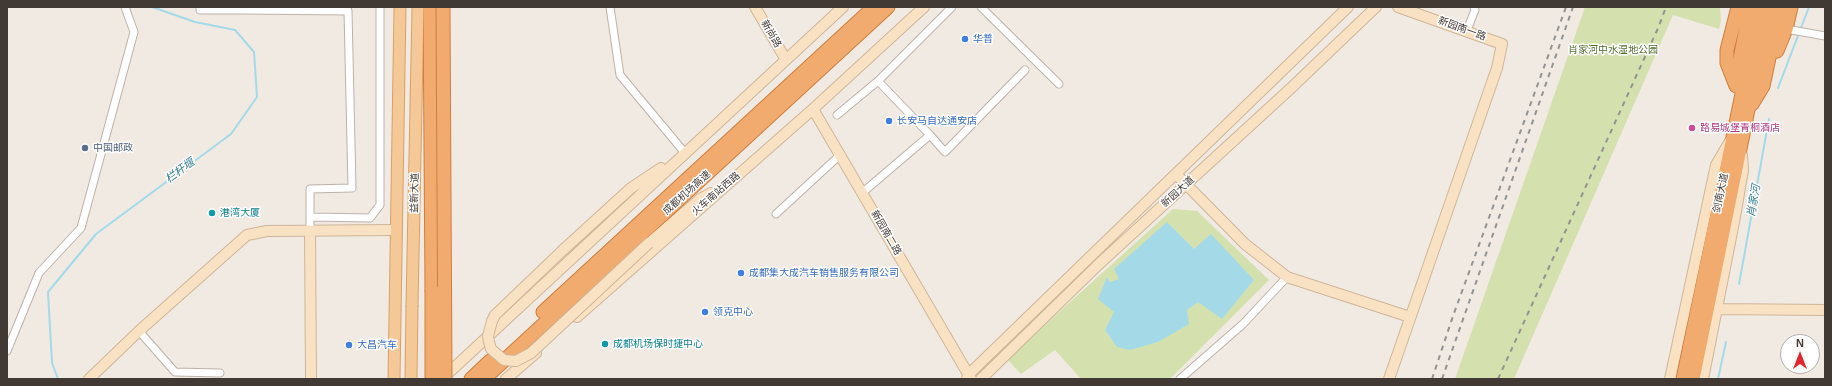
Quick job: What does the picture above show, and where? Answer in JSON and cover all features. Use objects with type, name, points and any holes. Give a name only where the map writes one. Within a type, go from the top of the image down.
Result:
[{"type":"highway","points":[[430,7],[432,379]]},
{"type":"highway","points":[[443,7],[443,379]]},
{"type":"highway","points":[[778,95],[839,28],[861,7]]},
{"type":"highway","name":"成都机场高速","points":[[484,379],[592,273],[778,95],[874,7]]},
{"type":"highway","name":"成都机场高速","points":[[471,379],[841,51],[888,7]]},
{"type":"highway","points":[[841,51],[899,7]]},
{"type":"highway","points":[[1738,7],[1727,50],[1727,63],[1744,105],[1757,99],[1791,30],[1791,7]]},
{"type":"highway","points":[[1736,86],[1738,66],[1750,7]]},
{"type":"highway","name":"剑南大道","points":[[1744,105],[1760,7]]},
{"type":"highway","name":"剑南大道","points":[[1683,379],[1744,105],[1769,7]]},
{"type":"highway","points":[[1763,86],[1780,7]]},
{"type":"highway","name":"剑南大道","points":[[1693,379],[1737,138]]},
{"type":"main road","name":"益新大道","points":[[394,379],[394,304],[400,7]]},
{"type":"main road","name":"益新大道","points":[[411,379],[418,7]]},
{"type":"street","points":[[7,351],[39,273],[81,228],[134,32],[125,7]]},
{"type":"street","points":[[200,7],[200,10],[244,8],[348,11],[352,188],[310,188],[311,379]]},
{"type":"street","points":[[310,218],[370,218],[380,205],[380,7]]},
{"type":"street","points":[[610,7],[620,75],[685,153]]},
{"type":"street","name":"新尚路","points":[[755,7],[786,60]]},
{"type":"street","points":[[443,379],[843,7]]},
{"type":"street","name":"火车南站西路","points":[[506,379],[813,109],[924,7]]},
{"type":"street","points":[[837,115],[878,81],[952,7]]},
{"type":"street","points":[[981,7],[1059,84]]},
{"type":"street","name":"新园大道","points":[[969,378],[1348,7]]},
{"type":"street","name":"新园大道","points":[[981,379],[1098,264],[1186,185],[1376,7]]},
{"type":"street","name":"新园南一路","points":[[1398,7],[1467,30],[1502,44],[1496,68],[1410,317]]},
{"type":"street","points":[[1467,30],[1475,10],[1474,7]]},
{"type":"street","points":[[1791,30],[1817,36],[1825,36]]},
{"type":"street","points":[[878,81],[946,152],[1025,70]]},
{"type":"street","name":"新园南二路","points":[[813,109],[969,378]]},
{"type":"street","points":[[862,193],[930,135]]},
{"type":"street","points":[[1703,379],[1743,170],[1737,138]]},
{"type":"street","points":[[1670,379],[1716,165],[1737,138]]},
{"type":"street","points":[[685,153],[631,188],[495,315],[488,336],[492,349],[504,360],[516,361],[530,353],[649,243],[700,199],[729,183]]},
{"type":"street","points":[[776,214],[840,155]]},
{"type":"street","points":[[1176,174],[1244,244],[1287,277],[1410,317],[1389,379]]},
{"type":"street","points":[[89,379],[139,331],[247,235],[267,231],[396,230]]},
{"type":"street","points":[[1180,379],[1243,324],[1287,277]]},
{"type":"street","points":[[1717,308],[1825,310]]},
{"type":"street","points":[[139,331],[175,372],[220,374]]},
{"type":"green space","name":"肖家河中水湿地公园","points":[[1585,7],[1720,7],[1721,21],[1719,29],[1673,15],[1514,379],[1455,379]]},
{"type":"green space","points":[[1173,209],[1197,211],[1269,280],[1173,376],[1168,379],[1081,379],[1055,350],[1021,374],[1007,359]]},
{"type":"water","points":[[1167,222],[1194,249],[1211,234],[1254,280],[1222,319],[1198,302],[1187,310],[1189,324],[1158,342],[1130,350],[1117,347],[1105,330],[1114,312],[1098,299],[1107,277],[1110,282],[1119,279],[1114,269]]},
{"type":"waterway","name":"栏杆堰","points":[[58,379],[52,363],[48,292],[96,234],[231,134],[257,97],[254,52],[235,30],[195,22],[152,7]]},
{"type":"waterway","name":"肖家河","points":[[1778,88],[1809,7]]},
{"type":"waterway","name":"肖家河","points":[[1739,284],[1769,119]]},
{"type":"waterway","name":"肖家河","points":[[1718,379],[1726,342]]},
{"type":"railway","points":[[1432,379],[1453,316],[1566,7]]},
{"type":"railway","points":[[1442,379],[1573,7]]},
{"type":"railway","points":[[1498,379],[1659,26],[1666,7]]},
{"type":"place","name":"华普","points":[[965,39]]},
{"type":"place","name":"长安马自达通安店","points":[[889,121]]},
{"type":"place","name":"路易城堡青桐酒店","points":[[1692,128]]},
{"type":"place","name":"中国邮政","points":[[85,148]]},
{"type":"place","name":"港湾大厦","points":[[212,213]]},
{"type":"place","name":"成都集大成汽车销售服务有限公司","points":[[741,273]]},
{"type":"place","name":"领克中心","points":[[705,312]]},
{"type":"place","name":"成都机场保时捷中心","points":[[605,344]]},
{"type":"place","name":"大昌汽车","points":[[349,345]]}]
